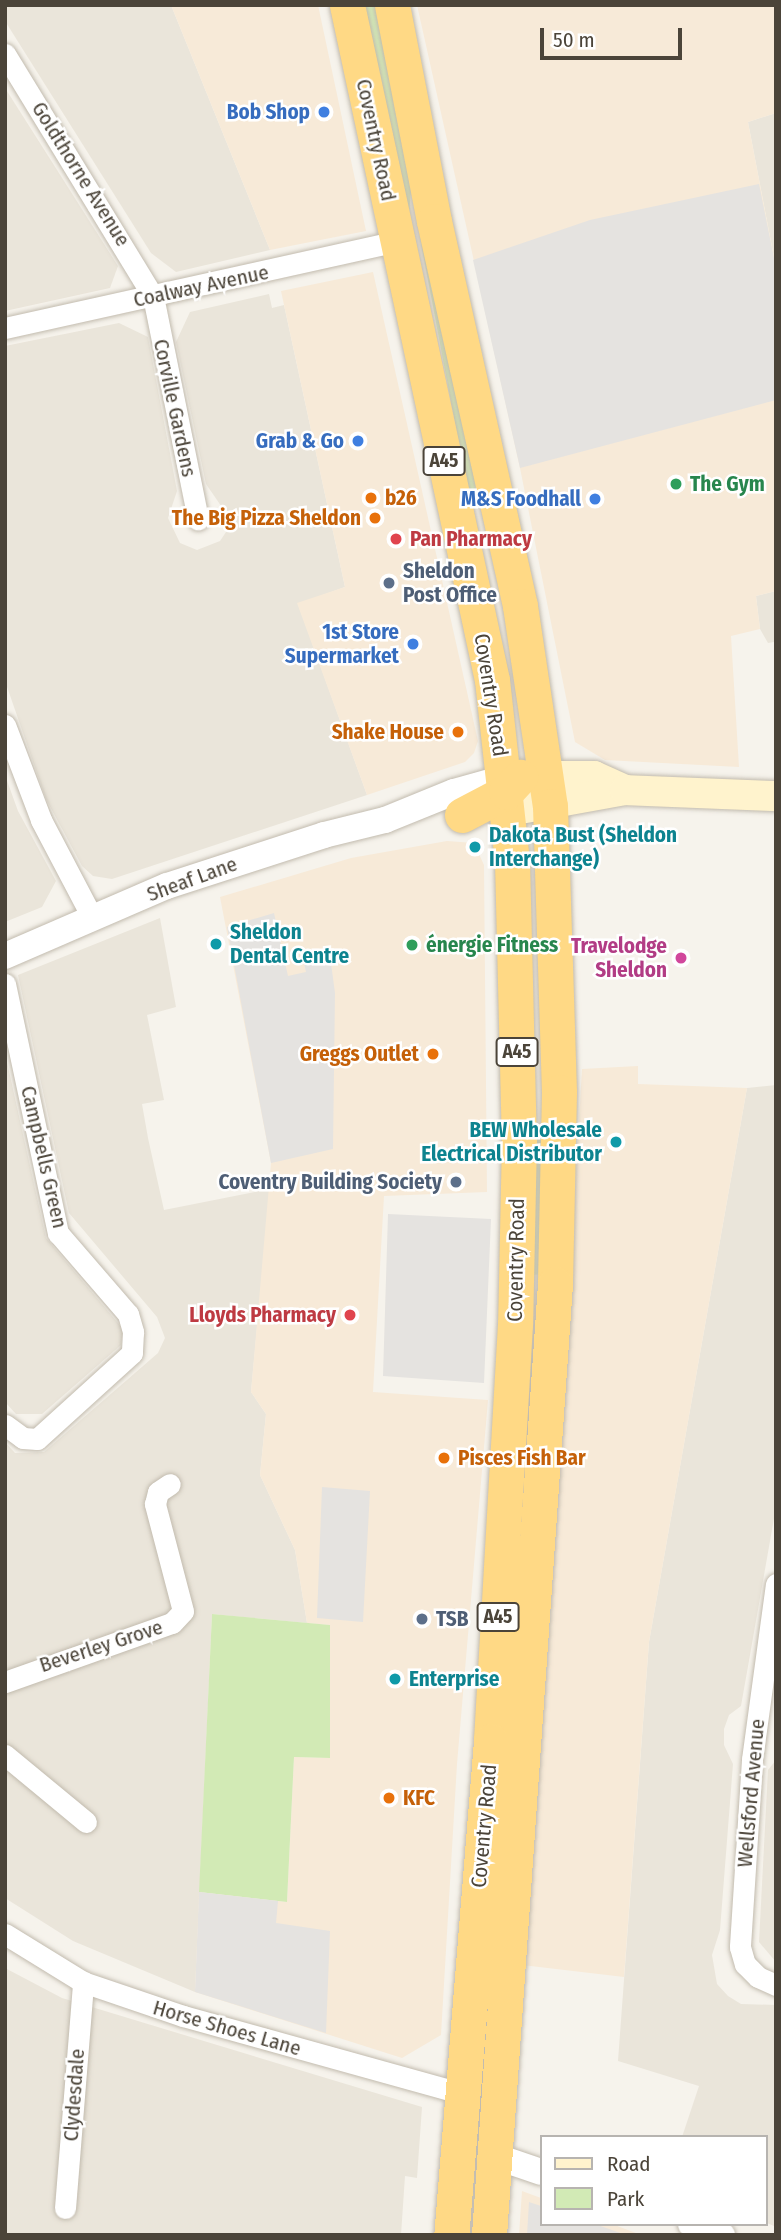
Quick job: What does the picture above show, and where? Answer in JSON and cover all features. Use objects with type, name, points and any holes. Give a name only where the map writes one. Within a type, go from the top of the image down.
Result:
[{"type":"highway","name":"Coventry Road","points":[[347,5],[494,494],[520,606],[531,791],[559,1092],[555,1284],[506,1953],[497,2157],[489,2235]]},
{"type":"highway","name":"Coventry Road","points":[[392,5],[416,130],[412,148],[415,230],[476,533],[475,597],[531,791],[528,832],[531,1078],[519,1139],[515,1324],[491,1741],[451,2235]]},
{"type":"highway","points":[[458,804],[531,791]]},
{"type":"highway","points":[[468,2235],[474,2171],[497,2157]]},
{"type":"main road","points":[[531,791],[776,796]]},
{"type":"street","name":"Goldthorne Avenue","points":[[5,54],[153,296]]},
{"type":"street","name":"Coalway Avenue","points":[[5,328],[153,296],[415,230]]},
{"type":"street","name":"Corville Gardens","points":[[153,296],[198,520]]},
{"type":"street","points":[[5,725],[41,820],[92,917]]},
{"type":"street","name":"Sheaf Lane","points":[[5,956],[92,917],[235,863],[385,821],[458,804]]},
{"type":"street","name":"Campbells Green","points":[[5,984],[58,1233],[128,1314],[133,1332],[132,1353],[37,1439],[23,1438],[5,1425]]},
{"type":"street","name":"Beverley Grove","points":[[5,1682],[172,1623],[183,1611],[155,1504],[158,1492],[170,1484]]},
{"type":"street","name":"Wellsford Avenue","points":[[776,1584],[752,1760],[740,1947],[745,1964],[758,1977],[776,1985]]},
{"type":"street","points":[[5,1755],[86,1822]]},
{"type":"street","name":"Horse Shoes Lane","points":[[5,1934],[83,1982],[183,2016],[461,2094]]},
{"type":"street","name":"Clydesdale","points":[[65,2208],[83,1982]]},
{"type":"street","points":[[497,2157],[540,2172]]},
{"type":"street","points":[[697,2226],[722,2235]]},
{"type":"shaded area","points":[[5,5],[171,5],[270,250],[176,272],[151,253],[5,21]]},
{"type":"shaded area","points":[[171,5],[318,5],[366,231],[270,250]]},
{"type":"shaded area","points":[[417,5],[776,5],[776,113],[748,122],[776,268],[776,591],[756,596],[760,629],[731,636],[739,767],[605,760],[575,742],[520,468]]},
{"type":"shaded area","points":[[5,88],[118,266],[110,288],[5,311]]},
{"type":"shaded area","points":[[776,113],[776,268],[748,122]]},
{"type":"shaded area","points":[[759,184],[776,268],[776,400],[520,468],[473,260],[590,220]]},
{"type":"shaded area","points":[[373,272],[478,741],[474,753],[465,762],[367,795],[297,603],[345,587],[281,291]]},
{"type":"shaded area","points":[[269,294],[272,308],[284,305],[345,587],[298,604],[367,795],[112,879],[93,876],[82,866],[46,799],[5,681],[5,346],[119,323],[148,337],[177,491],[168,518],[180,543],[197,550],[220,541],[226,532],[228,516],[206,484],[176,342],[190,312]]},
{"type":"shaded area","points":[[776,591],[776,653],[774,642],[768,643],[760,629],[756,596]]},
{"type":"shaded area","points":[[5,775],[18,811],[56,881],[42,907],[5,922]]},
{"type":"shaded area","points":[[447,841],[474,843],[484,865],[487,1192],[384,1196],[373,1392],[488,1400],[457,1764],[441,2035],[402,2058],[195,1992],[199,1892],[287,1902],[294,1757],[330,1758],[330,1625],[307,1623],[295,1550],[260,1475],[266,1414],[251,1392],[271,1163],[220,897],[351,858]]},
{"type":"shaded area","points":[[274,913],[288,976],[306,972],[304,963],[330,956],[335,993],[333,1149],[271,1163],[227,927]]},
{"type":"shaded area","points":[[160,918],[176,1007],[147,1015],[164,1100],[142,1104],[148,1138],[164,1210],[270,1189],[251,1392],[266,1414],[260,1475],[295,1550],[307,1623],[212,1614],[195,1992],[73,1941],[5,1898],[5,1442],[15,1453],[44,1452],[158,1353],[165,1338],[157,1317],[69,1213],[18,975]]},
{"type":"shaded area","points":[[5,1053],[46,1238],[123,1329],[121,1345],[42,1414],[16,1414],[5,1402]]},
{"type":"shaded area","points":[[638,1066],[638,1084],[747,1088],[649,1642],[624,1977],[522,1965],[549,1641],[582,1069]]},
{"type":"shaded area","points":[[776,1085],[776,1507],[741,1706],[729,1715],[724,1729],[724,1745],[733,1764],[720,1930],[712,1955],[717,1984],[728,1996],[741,2004],[776,2005],[776,2227],[767,2223],[767,2135],[683,2135],[699,2086],[618,2061],[649,1642],[747,1088]]},
{"type":"shaded area","points":[[388,1214],[491,1219],[484,1383],[383,1376]]},
{"type":"shaded area","points":[[322,1487],[370,1491],[363,1622],[317,1618]]},
{"type":"shaded area","points":[[776,1760],[776,1962],[759,1942],[768,1770]]},
{"type":"shaded area","points":[[199,1892],[278,1901],[276,1923],[330,1931],[326,2033],[195,1992]]},
{"type":"shaded area","points":[[5,1968],[62,1998],[422,2107],[417,2178],[405,2176],[401,2235],[5,2235]]},
{"type":"shaded area","points":[[522,2191],[540,2198],[540,2226],[617,2226],[641,2235],[519,2235]]},
{"type":"shaded area","points":[[529,2202],[540,2206],[540,2226],[601,2226],[626,2235],[527,2235]]},
{"type":"green space","points":[[360,5],[382,5],[411,190],[408,227]]},
{"type":"green space","points":[[424,229],[477,458],[475,498],[469,497],[420,238]]},
{"type":"green space","points":[[537,1135],[549,1135],[544,1274],[532,1275]]},
{"type":"green space","points":[[212,1614],[330,1625],[330,1758],[294,1757],[287,1902],[199,1892]]},
{"type":"place","name":"Bob Shop","points":[[324,112]]},
{"type":"place","name":"Grab & Go","points":[[358,441]]},
{"type":"place","name":"The Gym","points":[[676,484]]},
{"type":"place","name":"b26","points":[[371,498]]},
{"type":"place","name":"M&S Foodhall","points":[[595,499]]},
{"type":"place","name":"The Big Pizza Sheldon","points":[[375,518]]},
{"type":"place","name":"Pan Pharmacy","points":[[396,539]]},
{"type":"place","name":"Sheldon Post Office","points":[[389,583]]},
{"type":"place","name":"1st Store Supermarket","points":[[413,644]]},
{"type":"place","name":"Shake House","points":[[458,732]]},
{"type":"place","name":"Dakota Bust (Sheldon Interchange)","points":[[475,847]]},
{"type":"place","name":"Sheldon Dental Centre","points":[[216,944]]},
{"type":"place","name":"énergie Fitness","points":[[412,945]]},
{"type":"place","name":"Travelodge Sheldon","points":[[681,958]]},
{"type":"place","name":"Greggs Outlet","points":[[433,1054]]},
{"type":"place","name":"BEW Wholesale Electrical Distributor","points":[[616,1142]]},
{"type":"place","name":"Coventry Building Society","points":[[456,1182]]},
{"type":"place","name":"Lloyds Pharmacy","points":[[350,1315]]},
{"type":"place","name":"Pisces Fish Bar","points":[[444,1458]]},
{"type":"place","name":"TSB","points":[[422,1619]]},
{"type":"place","name":"Enterprise","points":[[395,1679]]},
{"type":"place","name":"KFC","points":[[389,1798]]}]
